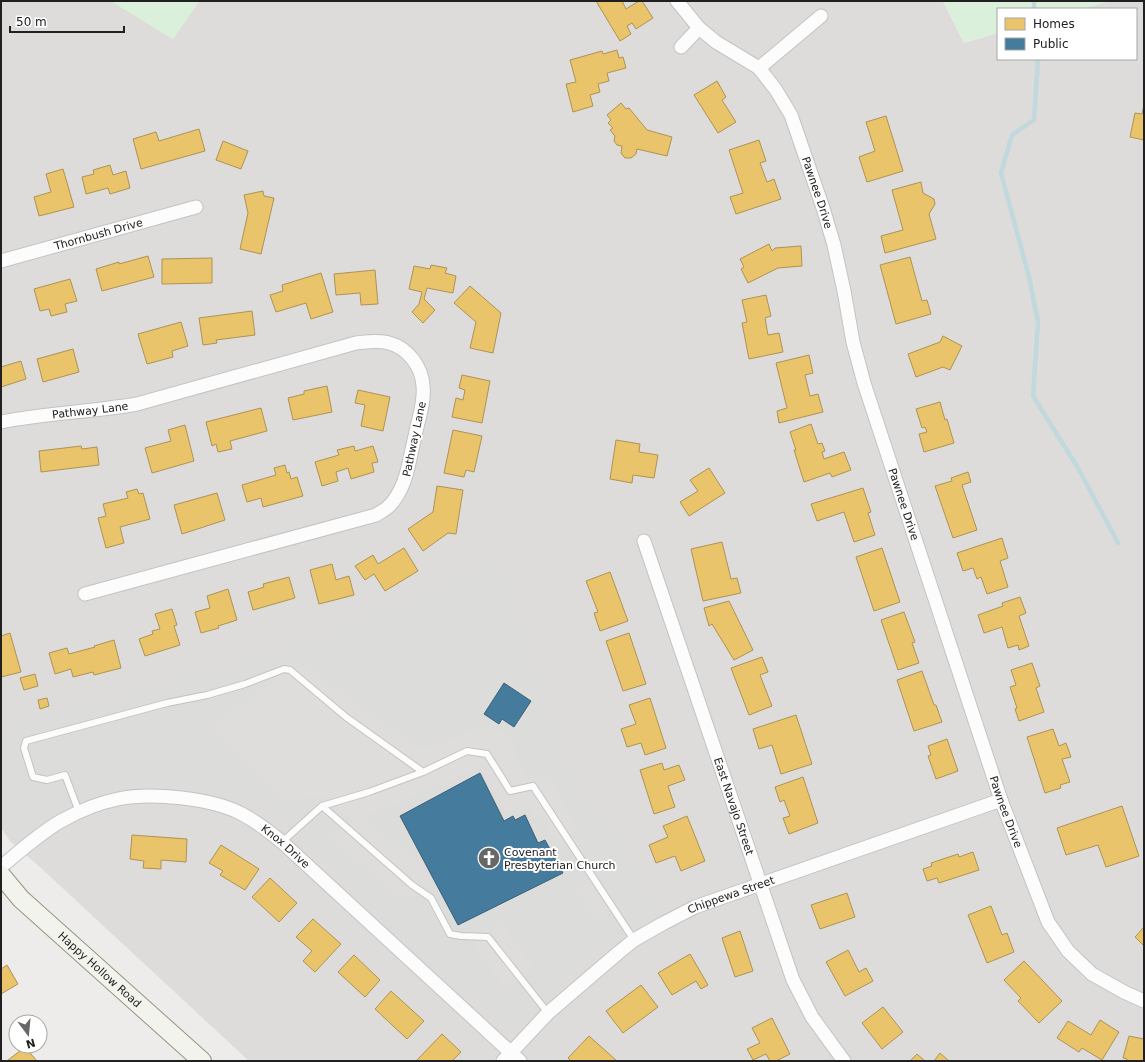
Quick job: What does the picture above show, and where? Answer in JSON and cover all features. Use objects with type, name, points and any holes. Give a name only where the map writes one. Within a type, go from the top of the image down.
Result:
[{"type":"main road","name":"Happy Hollow Road","points":[[1,875],[21,899],[202,1061]]},
{"type":"street","name":"Pawnee Drive","points":[[677,1],[699,28],[716,42],[759,68],[776,90],[791,115],[834,245],[853,342],[864,383],[1001,800],[1048,922],[1068,951],[1092,974],[1124,992],[1144,1001]]},
{"type":"street","points":[[759,68],[821,16]]},
{"type":"street","points":[[681,48],[699,28]]},
{"type":"street","name":"Thornbush Drive","points":[[1,261],[196,207]]},
{"type":"street","name":"Pathway Lane","points":[[1,422],[30,416],[102,410],[137,404],[356,343],[388,342],[401,348],[412,358],[420,371],[424,386],[422,404],[404,482],[397,496],[388,507],[376,515],[85,594]]},
{"type":"street","name":"East Navajo Street","points":[[644,541],[793,980],[812,1017],[844,1061]]},
{"type":"street","name":"Knox Drive","points":[[1,867],[60,821],[106,802],[125,798],[159,797],[202,801],[223,806],[242,814],[282,842],[512,1058]]},
{"type":"street","name":"Chippewa Street","points":[[512,1058],[548,1013],[634,940],[662,924],[695,907],[1001,800]]},
{"type":"lane","points":[[79,812],[65,775],[47,780],[33,777],[24,748],[26,741],[166,703],[207,695],[245,684],[284,669],[290,670],[346,717],[423,772]]},
{"type":"lane","points":[[282,842],[322,806],[369,792],[423,772],[467,751],[487,754],[510,791],[533,786],[634,940]]},
{"type":"lane","points":[[322,806],[412,885],[431,898],[450,934],[461,936],[488,936],[548,1013]]},
{"type":"shaded area","points":[[1,1],[111,1],[173,39],[199,1],[943,1],[964,43],[997,33],[997,60],[1137,60],[1137,8],[1086,8],[1110,1],[1144,1],[1144,1061],[249,1061],[10,841],[1,828]]},
{"type":"shaded area","points":[[501,562],[579,798],[623,837],[658,911],[615,937],[553,985],[514,1023],[505,1026],[404,938],[313,846],[267,807],[215,789],[171,783],[127,785],[85,795],[55,807],[11,839],[1,823],[1,732],[305,645]]},
{"type":"shaded area","points":[[296,660],[420,750],[490,725],[510,737],[527,779],[548,774],[577,828],[572,833],[617,907],[597,920],[573,889],[590,883],[567,841],[556,847],[540,816],[534,818],[530,807],[506,813],[480,768],[353,821],[326,794],[288,801],[211,729]]},
{"type":"shaded area","points":[[367,819],[433,878],[408,902],[324,834]]},
{"type":"shaded area","points":[[499,921],[534,968],[505,989],[471,941]]},
{"type":"green space","points":[[111,1],[199,1],[173,39]]},
{"type":"green space","points":[[943,1],[1110,1],[1086,8],[997,8],[997,33],[964,43]]},
{"type":"building: Homes","points":[[596,1],[622,1],[626,9],[639,1],[642,1],[653,18],[636,29],[632,23],[627,26],[631,34],[620,41]]},
{"type":"building: Homes","points":[[617,50],[619,58],[623,57],[626,68],[607,73],[609,81],[598,84],[600,92],[590,95],[593,106],[573,112],[566,84],[576,82],[570,60],[602,51],[603,54]]},
{"type":"building: Homes","points":[[717,81],[726,97],[722,100],[736,122],[718,133],[694,95]]},
{"type":"building: Homes","points":[[621,103],[626,109],[629,108],[647,130],[672,137],[667,156],[637,149],[636,154],[631,158],[625,158],[621,153],[622,146],[617,145],[614,141],[615,136],[610,130],[613,128],[608,123],[611,120],[607,115]]},
{"type":"building: Homes","points":[[1144,105],[1144,140],[1130,137],[1135,113],[1142,114]]},
{"type":"building: Homes","points":[[886,116],[903,171],[867,182],[859,157],[875,151],[866,122]]},
{"type":"building: Homes","points":[[199,129],[205,151],[141,169],[133,139],[156,132],[159,141]]},
{"type":"building: Homes","points":[[759,140],[766,161],[760,163],[767,182],[774,179],[781,199],[736,214],[730,197],[743,193],[729,150]]},
{"type":"building: Homes","points":[[223,141],[248,151],[241,169],[216,160]]},
{"type":"building: Homes","points":[[110,165],[113,175],[126,171],[130,188],[110,194],[108,188],[86,194],[82,177],[94,174],[93,170]]},
{"type":"building: Homes","points":[[63,169],[74,207],[39,216],[34,197],[51,192],[46,174]]},
{"type":"building: Homes","points":[[921,182],[923,193],[934,199],[935,204],[929,214],[936,239],[885,253],[881,236],[903,230],[892,190]]},
{"type":"building: Homes","points":[[263,191],[264,196],[274,198],[261,254],[240,249],[248,213],[244,195]]},
{"type":"building: Homes","points":[[769,244],[772,251],[775,248],[801,246],[802,266],[778,268],[748,283],[741,269],[744,267],[740,259]]},
{"type":"building: Homes","points":[[148,256],[154,277],[102,291],[96,269],[119,262],[119,264]]},
{"type":"building: Homes","points":[[910,257],[922,301],[927,300],[931,314],[896,324],[880,265]]},
{"type":"building: Homes","points":[[212,258],[212,283],[162,284],[162,259]]},
{"type":"building: Homes","points":[[431,265],[447,268],[445,273],[456,276],[453,293],[427,288],[424,299],[435,310],[423,323],[412,312],[419,304],[422,292],[409,289],[414,266],[430,269]]},
{"type":"building: Homes","points":[[375,270],[378,304],[361,305],[360,293],[336,295],[334,274]]},
{"type":"building: Homes","points":[[321,273],[333,312],[311,319],[306,303],[276,312],[270,295],[283,291],[282,285]]},
{"type":"building: Homes","points":[[70,279],[77,301],[65,304],[67,312],[51,316],[49,309],[40,311],[34,289]]},
{"type":"building: Homes","points":[[470,286],[501,313],[493,353],[470,348],[476,322],[454,303]]},
{"type":"building: Homes","points":[[766,295],[771,316],[765,318],[768,335],[779,333],[783,352],[749,359],[742,323],[747,322],[742,300]]},
{"type":"building: Homes","points":[[252,311],[255,335],[216,340],[217,343],[203,345],[199,318]]},
{"type":"building: Homes","points":[[181,322],[188,346],[172,351],[173,357],[147,364],[138,334]]},
{"type":"building: Homes","points":[[943,336],[962,346],[950,370],[943,367],[916,377],[908,354],[940,342]]},
{"type":"building: Homes","points":[[73,349],[79,372],[43,382],[37,359]]},
{"type":"building: Homes","points":[[809,355],[813,373],[805,375],[810,396],[818,394],[823,412],[779,423],[777,411],[787,408],[776,363]]},
{"type":"building: Homes","points":[[21,361],[26,379],[1,387],[1,367]]},
{"type":"building: Homes","points":[[462,375],[490,381],[482,423],[452,417],[456,398],[463,400],[465,390],[459,388]]},
{"type":"building: Homes","points":[[327,386],[332,412],[293,420],[288,398],[304,394],[304,391]]},
{"type":"building: Homes","points":[[358,390],[390,397],[383,431],[361,426],[365,405],[355,403]]},
{"type":"building: Homes","points":[[940,402],[954,443],[924,452],[919,434],[927,432],[925,427],[922,428],[916,409]]},
{"type":"building: Homes","points":[[261,408],[267,431],[230,441],[232,449],[218,452],[216,444],[212,446],[206,422]]},
{"type":"building: Homes","points":[[811,424],[818,444],[822,443],[825,451],[822,452],[824,459],[844,452],[851,470],[832,477],[830,473],[804,482],[790,432]]},
{"type":"building: Homes","points":[[185,425],[194,461],[152,473],[145,448],[171,441],[168,430]]},
{"type":"building: Homes","points":[[453,430],[482,436],[474,472],[466,470],[464,477],[444,473]]},
{"type":"building: Homes","points":[[616,440],[640,444],[639,452],[658,455],[654,478],[633,475],[632,483],[610,479]]},
{"type":"building: Homes","points":[[81,446],[82,449],[97,447],[99,465],[41,472],[39,451]]},
{"type":"building: Homes","points":[[354,446],[355,451],[373,446],[378,462],[372,463],[374,472],[351,479],[348,468],[336,472],[338,481],[322,486],[315,462],[339,455],[337,450]]},
{"type":"building: Homes","points":[[285,465],[287,473],[289,472],[291,479],[297,477],[303,496],[263,507],[261,498],[247,502],[242,485],[276,475],[274,468]]},
{"type":"building: Homes","points":[[709,468],[725,493],[689,516],[680,502],[698,491],[690,480]]},
{"type":"building: Homes","points":[[968,472],[971,482],[962,485],[977,530],[953,538],[935,486],[952,481],[951,478]]},
{"type":"building: Homes","points":[[437,486],[463,490],[456,534],[448,533],[423,551],[408,529],[433,512]]},
{"type":"building: Homes","points":[[863,488],[871,512],[868,513],[875,535],[854,542],[844,512],[817,521],[811,504]]},
{"type":"building: Homes","points":[[137,489],[139,494],[143,493],[150,519],[120,527],[124,543],[106,548],[98,518],[106,516],[103,504],[128,498],[126,492]]},
{"type":"building: Homes","points":[[217,493],[225,520],[182,534],[174,505]]},
{"type":"building: Homes","points":[[1002,538],[1008,558],[1000,561],[1008,587],[987,594],[981,577],[977,579],[973,568],[963,571],[957,553]]},
{"type":"building: Homes","points":[[722,542],[731,579],[737,578],[741,593],[703,601],[691,549]]},
{"type":"building: Homes","points":[[404,548],[418,571],[385,591],[374,574],[365,580],[355,566],[373,555],[378,564]]},
{"type":"building: Homes","points":[[882,548],[900,602],[874,611],[856,557]]},
{"type":"building: Homes","points":[[332,564],[336,580],[349,576],[354,595],[319,604],[310,570]]},
{"type":"building: Homes","points":[[610,572],[628,621],[600,631],[594,613],[598,612],[586,581]]},
{"type":"building: Homes","points":[[289,577],[295,598],[253,610],[248,592],[264,587],[263,584]]},
{"type":"building: Homes","points":[[228,589],[237,620],[218,626],[219,628],[201,633],[195,612],[210,608],[207,596]]},
{"type":"building: Homes","points":[[1020,597],[1026,613],[1019,616],[1029,646],[1019,650],[1018,645],[1008,648],[1002,627],[984,633],[978,615],[1003,606],[1002,603]]},
{"type":"building: Homes","points":[[729,601],[753,650],[734,660],[712,624],[709,626],[704,608]]},
{"type":"building: Homes","points":[[172,609],[177,625],[174,626],[180,645],[145,656],[139,639],[153,634],[152,631],[160,629],[155,614]]},
{"type":"building: Homes","points":[[904,612],[915,642],[912,643],[919,663],[898,670],[881,620]]},
{"type":"building: Homes","points":[[10,633],[21,672],[1,677],[1,636]]},
{"type":"building: Homes","points":[[629,633],[646,684],[623,691],[606,641]]},
{"type":"building: Homes","points":[[114,640],[121,668],[94,675],[93,672],[73,677],[71,669],[55,674],[49,653],[67,648],[69,654]]},
{"type":"building: Homes","points":[[762,657],[768,672],[760,675],[772,706],[749,715],[731,668]]},
{"type":"building: Homes","points":[[1032,663],[1040,686],[1036,688],[1044,712],[1019,721],[1015,709],[1017,708],[1010,687],[1016,685],[1011,670]]},
{"type":"building: Homes","points":[[922,671],[934,705],[936,705],[942,722],[914,731],[897,680]]},
{"type":"building: Homes","points":[[35,674],[38,686],[24,690],[20,678]]},
{"type":"building: Homes","points":[[47,698],[49,706],[40,709],[38,700]]},
{"type":"building: Homes","points":[[650,698],[666,748],[645,755],[641,743],[627,747],[621,729],[636,724],[629,705]]},
{"type":"building: Homes","points":[[796,715],[812,764],[781,774],[772,745],[759,749],[753,729]]},
{"type":"building: Homes","points":[[1053,729],[1059,746],[1066,743],[1071,757],[1062,759],[1070,782],[1060,785],[1061,788],[1045,793],[1027,737]]},
{"type":"building: Homes","points":[[947,739],[958,771],[936,779],[928,756],[931,755],[928,746]]},
{"type":"building: Homes","points":[[662,763],[664,770],[679,765],[685,780],[668,786],[675,807],[654,814],[640,770]]},
{"type":"building: Homes","points":[[803,777],[818,823],[789,834],[783,818],[790,816],[784,800],[780,802],[775,787]]},
{"type":"building: Homes","points":[[1122,806],[1139,856],[1106,867],[1098,845],[1066,855],[1057,828]]},
{"type":"building: Homes","points":[[687,816],[705,861],[681,871],[675,856],[656,863],[649,845],[668,837],[663,826]]},
{"type":"building: Homes","points":[[132,835],[187,839],[186,862],[161,860],[161,869],[143,868],[144,861],[130,859]]},
{"type":"building: Homes","points":[[221,845],[259,869],[245,890],[220,875],[223,871],[209,863]]},
{"type":"building: Homes","points":[[973,852],[979,870],[939,883],[937,878],[927,881],[923,869],[932,866],[931,863],[958,854],[959,857]]},
{"type":"building: Homes","points":[[270,878],[297,903],[279,922],[252,897]]},
{"type":"building: Homes","points":[[847,893],[855,917],[820,929],[811,905]]},
{"type":"building: Homes","points":[[991,906],[1002,935],[1007,933],[1014,952],[987,963],[968,915]]},
{"type":"building: Homes","points":[[313,919],[341,944],[315,972],[303,961],[312,951],[296,937]]},
{"type":"building: Homes","points":[[1144,927],[1144,946],[1135,937]]},
{"type":"building: Homes","points":[[740,931],[753,971],[735,977],[722,938]]},
{"type":"building: Homes","points":[[848,950],[859,972],[866,968],[873,981],[845,996],[826,962]]},
{"type":"building: Homes","points":[[690,954],[708,985],[701,989],[696,981],[672,995],[658,973]]},
{"type":"building: Homes","points":[[354,955],[380,980],[365,997],[338,972]]},
{"type":"building: Homes","points":[[1024,961],[1062,1001],[1039,1023],[1018,1001],[1021,998],[1004,980]]},
{"type":"building: Homes","points":[[7,965],[18,984],[1,994],[1,969]]},
{"type":"building: Homes","points":[[641,985],[658,1007],[623,1033],[606,1011]]},
{"type":"building: Homes","points":[[391,991],[424,1021],[407,1039],[375,1009]]},
{"type":"building: Homes","points":[[883,1007],[903,1032],[882,1049],[862,1023]]},
{"type":"building: Homes","points":[[772,1018],[790,1054],[776,1061],[770,1061],[766,1054],[753,1060],[747,1049],[760,1043],[752,1028]]},
{"type":"building: Homes","points":[[1100,1020],[1119,1032],[1102,1060],[1082,1048],[1079,1052],[1057,1038],[1068,1021],[1091,1035]]},
{"type":"building: Homes","points":[[442,1034],[461,1052],[452,1061],[416,1061]]},
{"type":"building: Homes","points":[[589,1036],[617,1061],[571,1061],[568,1058]]},
{"type":"building: Homes","points":[[1129,1036],[1144,1039],[1144,1061],[1127,1061],[1127,1059],[1123,1058]]},
{"type":"building: Homes","points":[[940,1053],[949,1061],[934,1061]]},
{"type":"building: Homes","points":[[16,1054],[31,1054],[37,1061],[8,1061]]},
{"type":"building: Homes","points":[[917,1054],[925,1061],[910,1061]]},
{"type":"building: Public","points":[[504,683],[531,701],[514,727],[502,719],[499,724],[484,714]]},
{"type":"building: Public","name":"Covenant Presbyterian Church","points":[[480,773],[504,821],[513,816],[515,820],[525,815],[538,843],[545,840],[563,873],[458,925],[400,816]]},
{"type":"waterway","points":[[1034,1],[1034,8]]},
{"type":"waterway","points":[[1038,60],[1034,120],[1012,135],[1001,173],[1029,277],[1038,322],[1033,396],[1078,468],[1118,543]]},
{"type":"place","name":"Covenant Presbyterian Church","points":[[489,858]]}]
